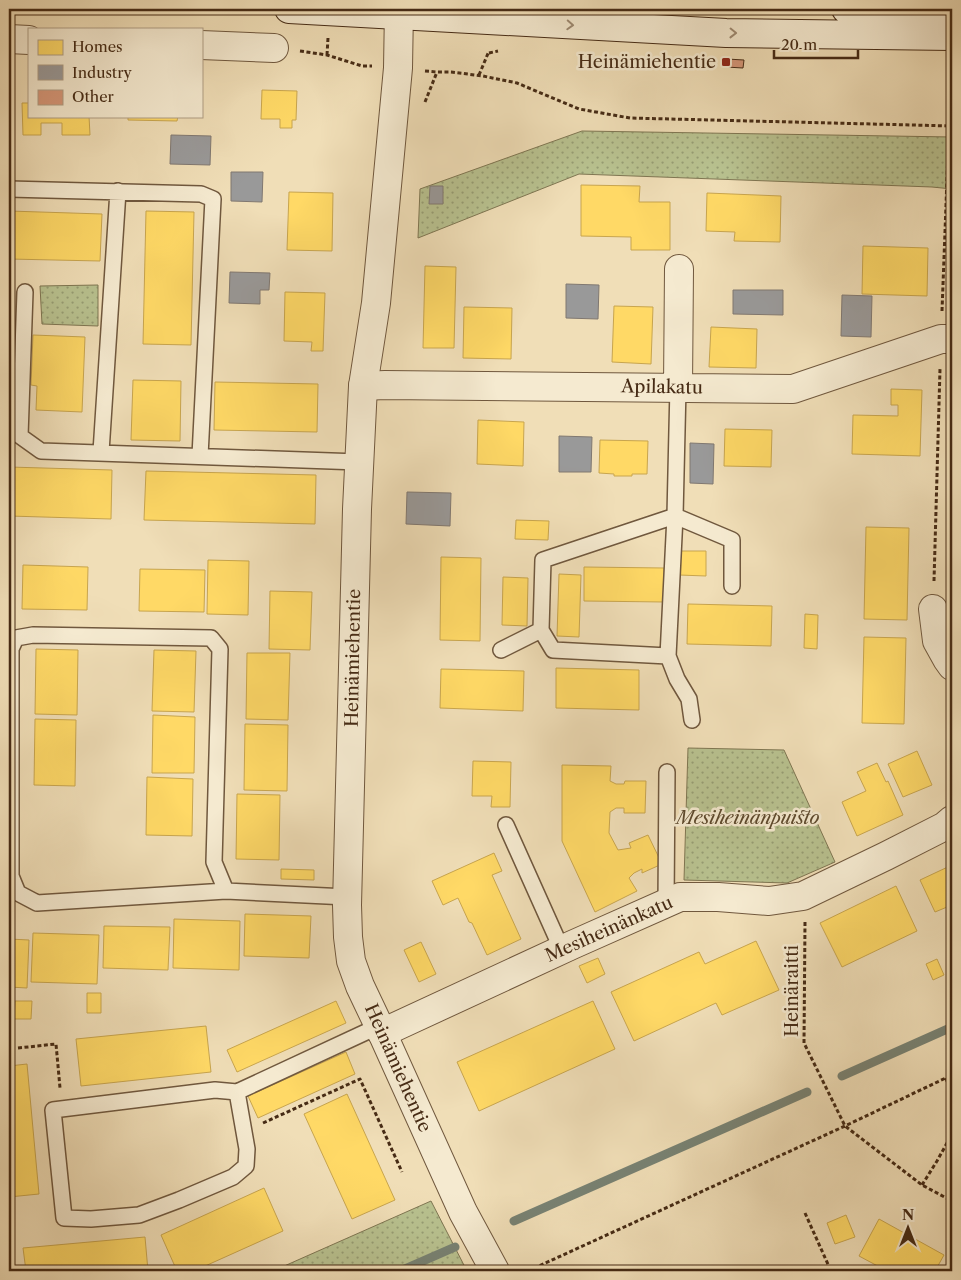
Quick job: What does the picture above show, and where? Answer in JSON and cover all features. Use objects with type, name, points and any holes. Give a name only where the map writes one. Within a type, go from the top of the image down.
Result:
[{"type":"street","points":[[289,9],[399,12],[726,33],[952,36]]},
{"type":"street","points":[[846,9],[913,16],[952,23]]},
{"type":"street","name":"Heinämiehentie","points":[[399,12],[398,68],[376,303],[363,386],[357,509],[347,897],[348,937],[351,961],[360,986],[463,1212],[495,1271]]},
{"type":"street","points":[[9,40],[28,40]]},
{"type":"street","points":[[202,46],[274,48]]},
{"type":"street","points":[[678,387],[679,269]]},
{"type":"street","name":"Apilakatu","points":[[363,386],[793,389],[941,339],[952,340]]},
{"type":"street","points":[[933,609],[937,641],[952,666]]},
{"type":"street","name":"Mesiheinänkatu","points":[[381,1029],[680,897],[718,897],[769,901],[803,896],[945,826],[952,820]]},
{"type":"lane","points":[[9,188],[201,194],[213,199],[200,456]]},
{"type":"lane","points":[[101,452],[118,191]]},
{"type":"lane","points":[[25,292],[20,436],[41,450],[359,462]]},
{"type":"lane","points":[[678,387],[675,516],[668,656],[677,679],[689,699],[692,720]]},
{"type":"lane","points":[[668,656],[553,650],[541,630],[543,560],[675,516],[732,540],[732,586]]},
{"type":"lane","points":[[501,650],[541,630]]},
{"type":"lane","points":[[226,891],[214,862],[220,649],[212,638],[33,634],[16,638],[11,649],[11,876],[18,893],[37,903],[226,891],[347,897]]},
{"type":"lane","points":[[666,904],[667,772]]},
{"type":"lane","points":[[506,825],[562,950]]},
{"type":"lane","points":[[237,1092],[247,1149],[246,1166],[234,1177],[139,1215],[91,1219],[64,1218],[52,1110],[215,1090],[237,1092],[381,1029]]},
{"type":"path","points":[[274,48],[327,55],[362,66],[483,76],[517,84],[578,109],[630,118],[952,126]]},
{"type":"path","points":[[423,109],[437,72]]},
{"type":"path","name":"Heinäraitti","points":[[803,896],[805,934],[804,1043],[845,1126],[922,1185],[952,1201]]},
{"type":"path","points":[[18,1048],[56,1044],[62,1108]]},
{"type":"path","points":[[528,1271],[952,1075]]},
{"type":"path","points":[[946,1078],[952,1097]]},
{"type":"path","points":[[244,1131],[360,1079],[402,1172]]},
{"type":"path","points":[[922,1185],[938,1161],[952,1134]]},
{"type":"path","points":[[805,1213],[831,1271]]},
{"type":"green space","points":[[582,131],[952,137],[952,189],[579,174],[418,238],[420,189]]},
{"type":"green space","points":[[98,285],[98,326],[42,324],[40,286]]},
{"type":"green space","name":"Mesiheinänpuisto","points":[[688,748],[784,750],[835,862],[787,883],[684,880]]},
{"type":"green space","points":[[431,1201],[467,1271],[273,1271]]},
{"type":"building: Homes","points":[[262,90],[297,91],[296,120],[292,120],[292,128],[280,128],[280,119],[261,119]]},
{"type":"building: Homes","points":[[22,103],[28,103],[28,118],[89,118],[90,135],[62,135],[62,123],[41,123],[41,135],[23,135]]},
{"type":"building: Homes","points":[[128,118],[178,118],[177,121],[128,120]]},
{"type":"building: Homes","points":[[581,185],[640,186],[639,202],[670,202],[670,250],[631,250],[631,237],[581,236]]},
{"type":"building: Homes","points":[[289,192],[333,193],[332,251],[287,250]]},
{"type":"building: Homes","points":[[707,193],[781,196],[780,242],[734,241],[735,232],[706,231]]},
{"type":"building: Homes","points":[[9,211],[102,214],[100,261],[9,259]]},
{"type":"building: Homes","points":[[146,211],[194,212],[191,345],[143,344]]},
{"type":"building: Homes","points":[[863,246],[928,248],[927,296],[862,294]]},
{"type":"building: Homes","points":[[425,266],[456,267],[454,348],[423,348]]},
{"type":"building: Homes","points":[[285,292],[325,293],[323,351],[311,351],[312,342],[284,341]]},
{"type":"building: Homes","points":[[614,306],[653,307],[651,364],[612,362]]},
{"type":"building: Homes","points":[[464,307],[512,308],[511,359],[463,358]]},
{"type":"building: Homes","points":[[711,327],[757,329],[756,368],[709,367]]},
{"type":"building: Homes","points":[[33,335],[85,337],[82,412],[36,410],[37,386],[31,385]]},
{"type":"building: Homes","points":[[133,380],[181,381],[180,441],[131,440]]},
{"type":"building: Homes","points":[[215,382],[318,384],[317,432],[214,430]]},
{"type":"building: Homes","points":[[891,389],[922,390],[920,456],[852,454],[853,415],[898,416],[898,405],[891,405]]},
{"type":"building: Homes","points":[[478,420],[524,422],[523,466],[477,464]]},
{"type":"building: Homes","points":[[725,429],[772,430],[771,467],[724,466]]},
{"type":"building: Homes","points":[[600,440],[648,441],[647,474],[614,476],[614,474],[599,473]]},
{"type":"building: Homes","points":[[9,467],[112,470],[111,519],[9,516]]},
{"type":"building: Homes","points":[[146,471],[316,475],[315,524],[144,520]]},
{"type":"building: Homes","points":[[516,520],[549,521],[548,540],[515,539]]},
{"type":"building: Homes","points":[[866,527],[909,528],[907,620],[864,619]]},
{"type":"building: Homes","points":[[679,551],[706,551],[706,576],[679,575]]},
{"type":"building: Homes","points":[[441,557],[481,558],[480,641],[440,640]]},
{"type":"building: Homes","points":[[208,560],[249,561],[248,615],[207,614]]},
{"type":"building: Homes","points":[[23,565],[88,567],[87,610],[22,609]]},
{"type":"building: Homes","points":[[584,567],[664,568],[664,602],[584,601]]},
{"type":"building: Homes","points":[[140,569],[205,570],[204,612],[139,611]]},
{"type":"building: Homes","points":[[559,574],[581,575],[579,637],[557,636]]},
{"type":"building: Homes","points":[[503,577],[528,578],[527,626],[502,625]]},
{"type":"building: Homes","points":[[270,591],[312,592],[310,650],[269,649]]},
{"type":"building: Homes","points":[[688,604],[772,606],[771,646],[687,644]]},
{"type":"building: Homes","points":[[805,614],[818,615],[817,649],[804,648]]},
{"type":"building: Homes","points":[[864,637],[906,638],[904,724],[862,723]]},
{"type":"building: Homes","points":[[36,649],[78,650],[77,715],[35,714]]},
{"type":"building: Homes","points":[[154,650],[196,651],[194,712],[152,711]]},
{"type":"building: Homes","points":[[247,653],[290,653],[288,720],[246,719]]},
{"type":"building: Homes","points":[[556,668],[639,670],[639,710],[556,708]]},
{"type":"building: Homes","points":[[441,669],[524,671],[523,711],[440,708]]},
{"type":"building: Homes","points":[[153,715],[195,717],[194,773],[152,773]]},
{"type":"building: Homes","points":[[35,719],[76,720],[75,786],[34,785]]},
{"type":"building: Homes","points":[[245,724],[288,725],[287,791],[244,790]]},
{"type":"building: Homes","points":[[917,751],[932,785],[903,797],[888,764]]},
{"type":"building: Homes","points":[[473,761],[511,762],[510,807],[491,807],[492,796],[472,796]]},
{"type":"building: Homes","points":[[877,763],[886,782],[888,781],[903,815],[857,836],[842,802],[866,791],[857,772]]},
{"type":"building: Homes","points":[[562,765],[611,766],[610,781],[616,784],[624,784],[625,781],[646,781],[645,813],[624,813],[624,808],[616,808],[610,812],[609,833],[618,850],[631,848],[629,843],[648,835],[662,864],[642,873],[642,869],[634,873],[629,878],[637,891],[595,912],[562,841]]},
{"type":"building: Homes","points":[[147,777],[193,779],[192,836],[146,835]]},
{"type":"building: Homes","points":[[237,794],[280,795],[279,860],[236,859]]},
{"type":"building: Homes","points":[[494,853],[502,871],[492,875],[521,939],[487,955],[458,898],[443,905],[432,881]]},
{"type":"building: Homes","points":[[952,865],[952,905],[935,912],[920,880]]},
{"type":"building: Homes","points":[[281,869],[314,870],[314,880],[281,879]]},
{"type":"building: Homes","points":[[896,886],[917,931],[842,967],[820,923]]},
{"type":"building: Homes","points":[[245,914],[311,916],[309,958],[244,956]]},
{"type":"building: Homes","points":[[174,919],[240,921],[239,970],[173,968]]},
{"type":"building: Homes","points":[[104,926],[170,927],[168,970],[103,968]]},
{"type":"building: Homes","points":[[33,933],[99,935],[97,984],[31,982]]},
{"type":"building: Homes","points":[[9,939],[29,940],[27,988],[9,987]]},
{"type":"building: Homes","points":[[756,941],[779,990],[722,1015],[716,1003],[634,1041],[611,992],[699,952],[705,964]]},
{"type":"building: Homes","points":[[421,942],[436,974],[419,982],[404,950]]},
{"type":"building: Homes","points":[[598,958],[605,974],[587,983],[579,966]]},
{"type":"building: Homes","points":[[937,959],[944,975],[933,980],[926,964]]},
{"type":"building: Homes","points":[[87,993],[101,993],[101,1013],[87,1013]]},
{"type":"building: Homes","points":[[15,1001],[32,1001],[31,1019],[14,1019]]},
{"type":"building: Homes","points":[[336,1001],[346,1023],[237,1072],[227,1050]]},
{"type":"building: Homes","points":[[593,1001],[615,1049],[479,1111],[457,1062]]},
{"type":"building: Homes","points":[[206,1026],[211,1072],[81,1086],[76,1039]]},
{"type":"building: Homes","points":[[346,1052],[355,1074],[258,1118],[248,1096]]},
{"type":"building: Homes","points":[[27,1064],[39,1194],[9,1197],[9,1066]]},
{"type":"building: Homes","points":[[347,1094],[395,1200],[352,1219],[304,1114]]},
{"type":"building: Homes","points":[[264,1188],[283,1231],[194,1271],[177,1271],[161,1235]]},
{"type":"building: Homes","points":[[846,1215],[855,1237],[835,1244],[827,1223]]},
{"type":"building: Homes","points":[[879,1219],[944,1255],[935,1271],[887,1271],[859,1256]]},
{"type":"building: Homes","points":[[145,1237],[148,1271],[26,1271],[23,1248]]},
{"type":"building: Industry","points":[[171,135],[211,136],[210,165],[170,164]]},
{"type":"building: Industry","points":[[231,172],[263,172],[262,202],[231,201]]},
{"type":"building: Industry","points":[[430,186],[443,186],[443,204],[429,204]]},
{"type":"building: Industry","points":[[230,272],[270,273],[269,290],[260,290],[260,304],[229,303]]},
{"type":"building: Industry","points":[[566,284],[599,285],[598,319],[566,318]]},
{"type":"building: Industry","points":[[733,290],[783,290],[783,315],[733,314]]},
{"type":"building: Industry","points":[[842,295],[872,296],[871,337],[841,336]]},
{"type":"building: Industry","points":[[559,436],[592,437],[591,472],[559,472]]},
{"type":"building: Industry","points":[[690,443],[714,444],[713,484],[690,483]]},
{"type":"building: Industry","points":[[407,492],[451,493],[450,526],[406,524]]},
{"type":"building: Other","points":[[727,59],[744,60],[743,68],[726,67]]},
{"type":"waterway","points":[[842,1076],[952,1027]]},
{"type":"waterway","points":[[514,1221],[807,1092]]},
{"type":"waterway","points":[[400,1271],[455,1247]]},
{"type":"place","name":"Heinämiehentie","points":[[726,62]]}]
